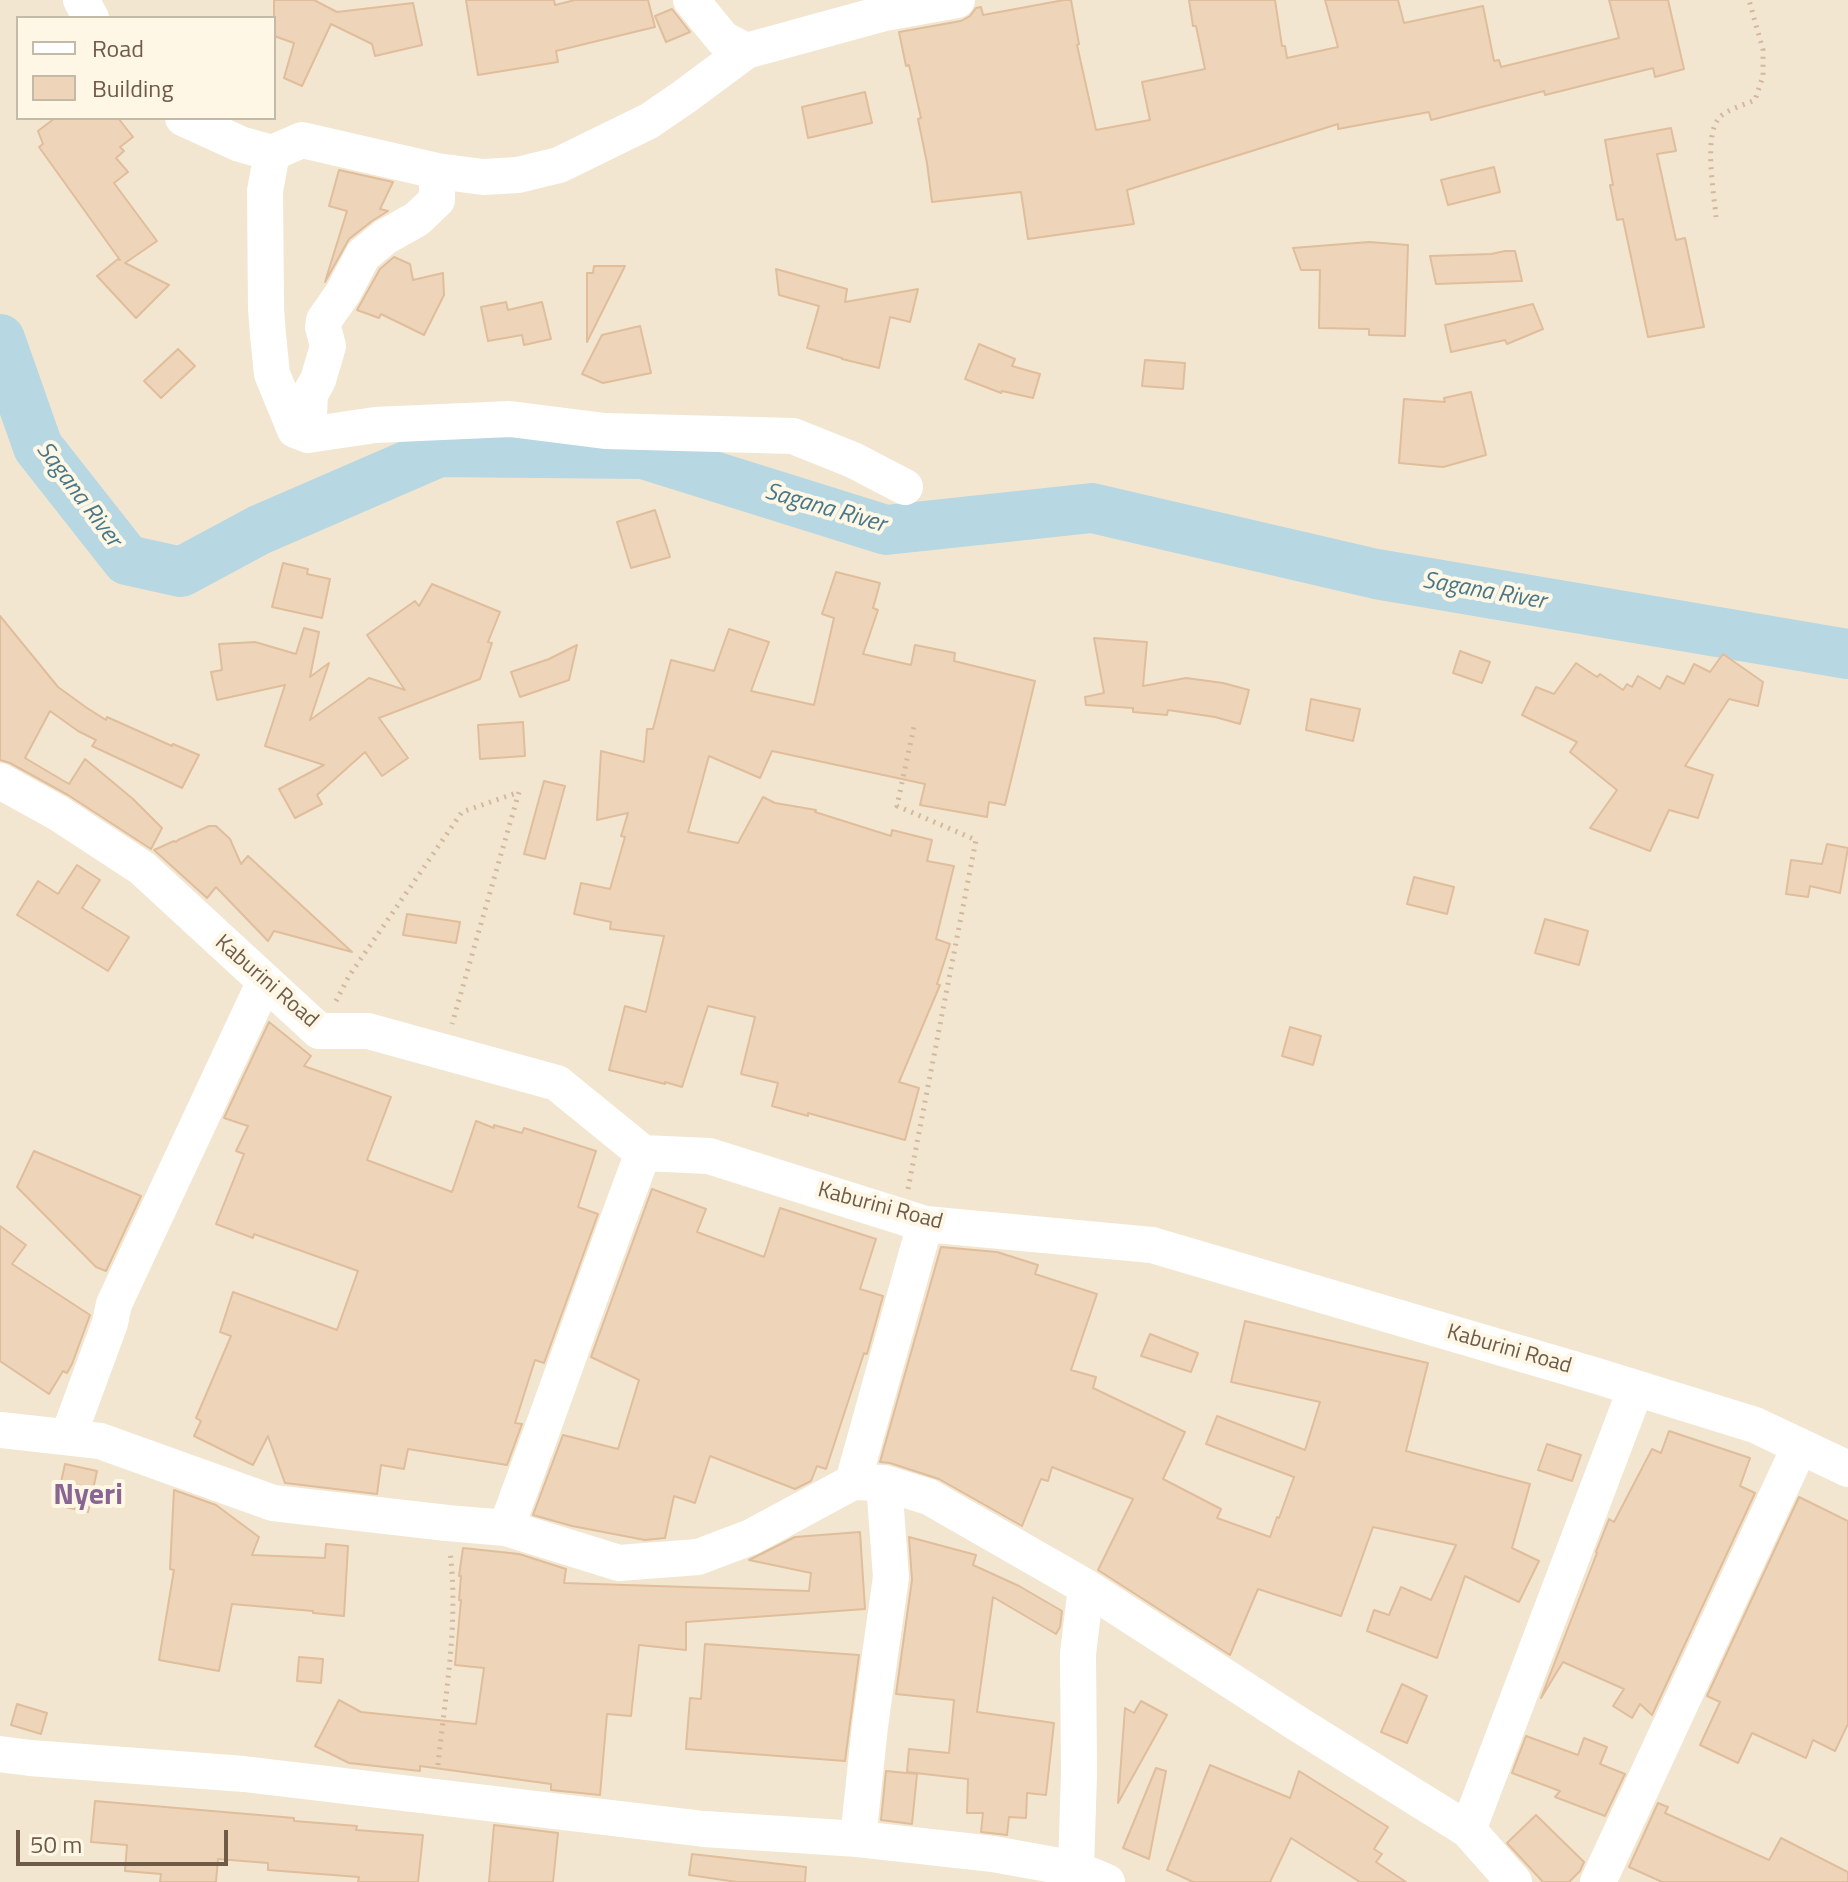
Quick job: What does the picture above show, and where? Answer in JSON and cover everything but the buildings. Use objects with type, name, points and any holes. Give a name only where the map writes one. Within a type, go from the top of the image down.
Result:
[{"type":"street","points":[[691,0],[723,39],[746,51]]},
{"type":"street","points":[[187,120],[240,144],[272,153],[302,140],[437,171],[483,177],[518,175],[559,165],[649,121],[746,51],[885,13],[957,0]]},
{"type":"street","points":[[272,153],[265,191],[266,308],[272,374],[295,430],[308,435],[375,425],[510,419],[605,431],[793,436],[853,460],[905,487]]},
{"type":"street","points":[[308,435],[310,394],[318,380],[328,346],[324,320],[343,293],[363,255],[431,208],[437,200],[437,171]]},
{"type":"street","name":"Kaburini Road","points":[[0,781],[58,813],[142,868],[319,1031],[368,1031],[557,1083],[643,1153],[709,1156],[914,1220],[1152,1245],[1755,1425],[1848,1469]]},
{"type":"street","points":[[68,1437],[110,1323],[114,1304],[265,981]]},
{"type":"street","points":[[506,1528],[643,1153]]},
{"type":"street","points":[[858,1839],[891,1577],[869,1483],[914,1220]]},
{"type":"street","points":[[1468,1830],[1636,1388]]},
{"type":"street","points":[[0,1430],[100,1441],[273,1503],[506,1528],[619,1563],[698,1557],[751,1537],[869,1483],[929,1497],[1086,1587],[1468,1830],[1514,1882]]},
{"type":"street","points":[[1598,1882],[1800,1446]]},
{"type":"street","points":[[0,1754],[244,1774],[704,1829],[858,1839],[993,1854],[1091,1876],[1079,1773],[1078,1654],[1086,1587]]},
{"type":"path","points":[[1716,217],[1712,129],[1721,115],[1755,100],[1763,76],[1763,50],[1749,0]]},
{"type":"path","points":[[914,1220],[976,840],[897,806],[915,722]]},
{"type":"path","points":[[319,1031],[349,976],[462,812],[519,792],[444,1052]]},
{"type":"path","points":[[435,1798],[453,1577],[447,1523]]},
{"type":"shaded area","name":"Nyeri","points":[[0,0],[1848,0],[1848,1882],[0,1882]]},
{"type":"waterway","name":"Sagana River","points":[[0,339],[38,447],[127,560],[181,572],[259,530],[439,452],[643,454],[886,530],[1092,508],[1376,574],[1848,654]]},
{"type":"district","name":"Nyeri","points":[[88,1497]]}]
